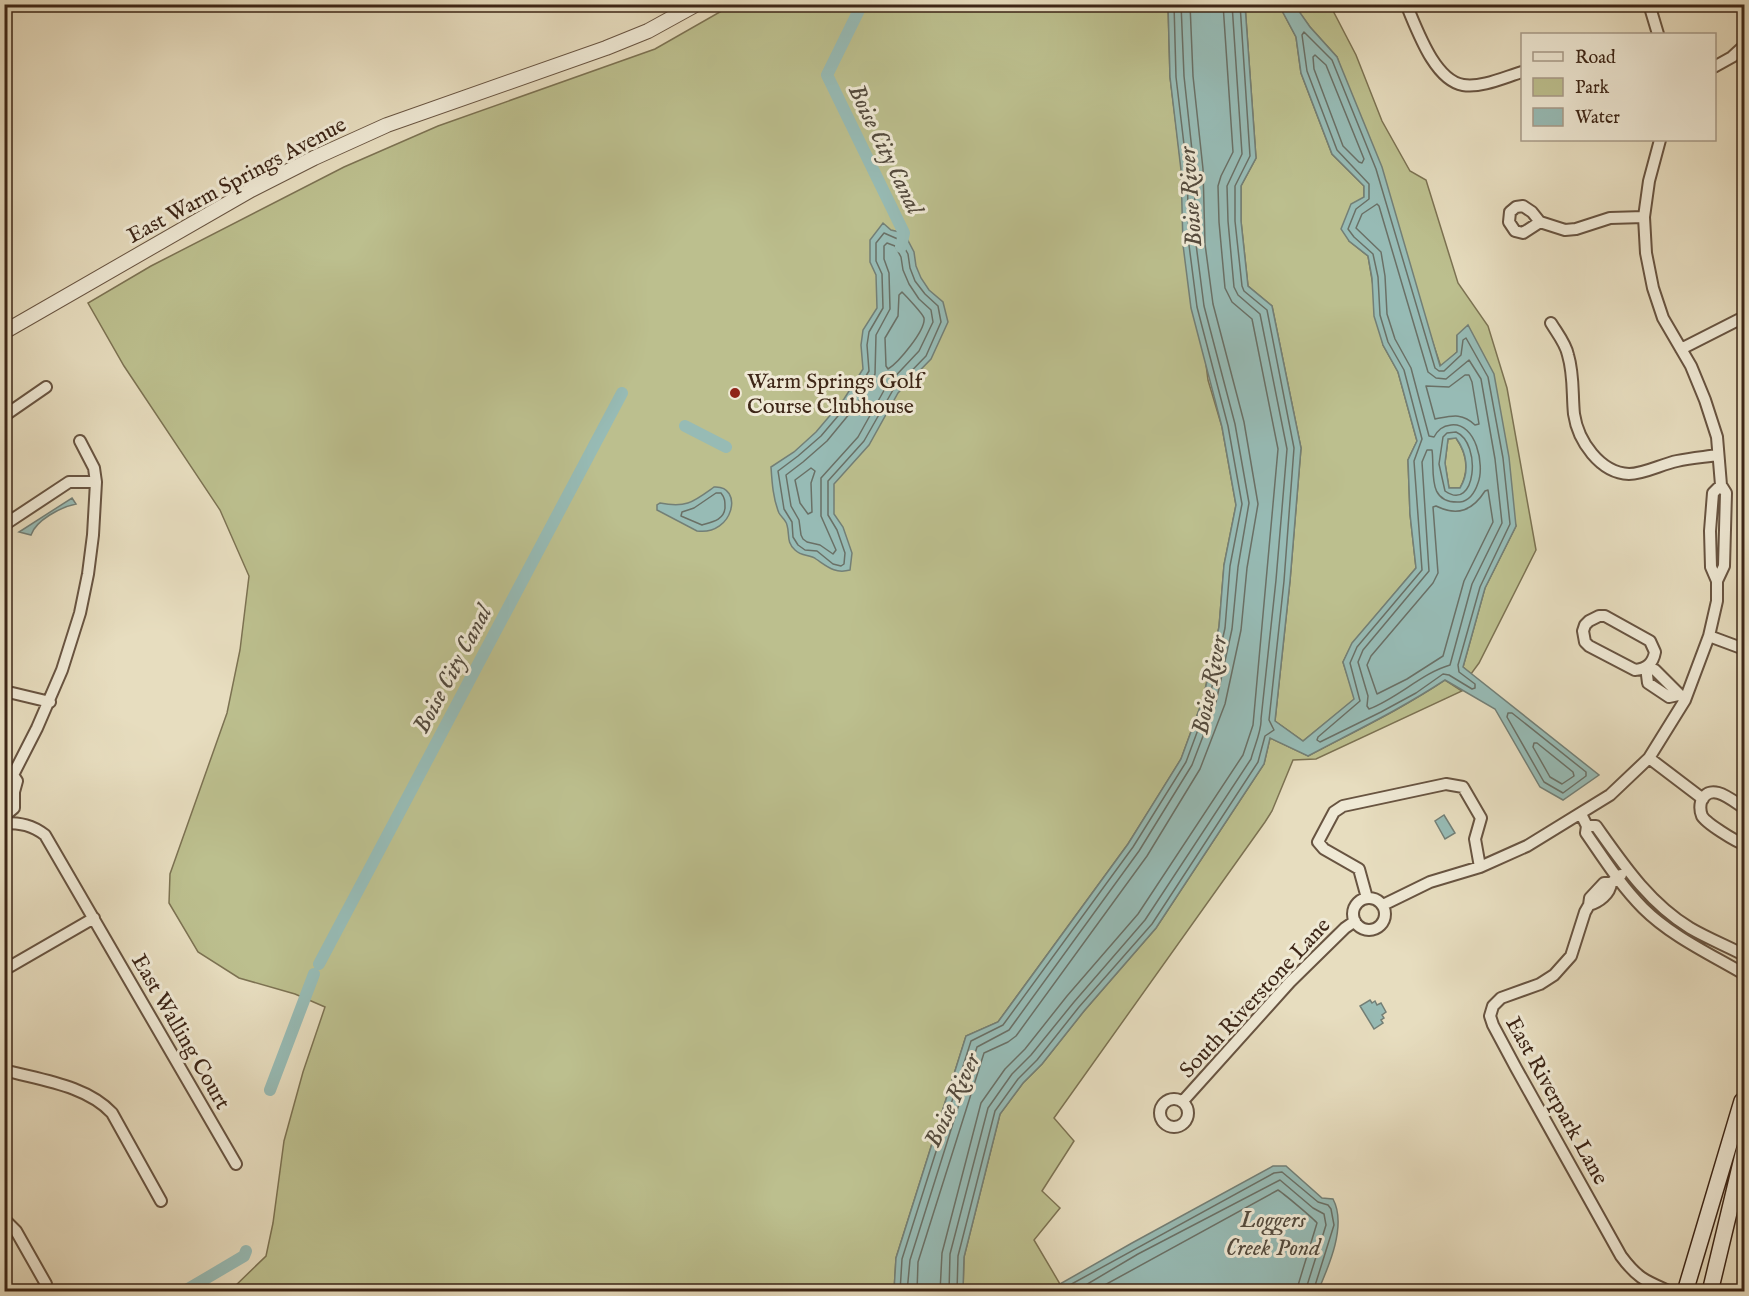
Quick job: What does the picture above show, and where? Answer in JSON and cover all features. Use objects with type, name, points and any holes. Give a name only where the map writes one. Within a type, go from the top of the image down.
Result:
[{"type":"main road","points":[[1685,1292],[1744,1099]]},
{"type":"main road","points":[[1710,1292],[1744,1150]]},
{"type":"street","name":"East Warm Springs Avenue","points":[[4,332],[251,190],[314,158],[387,126],[606,48],[648,31],[697,4]]},
{"type":"street","points":[[1406,4],[1436,67],[1453,82],[1465,86],[1485,83],[1521,72]]},
{"type":"street","points":[[1649,4],[1658,33]]},
{"type":"street","points":[[1716,66],[1732,57],[1744,46]]},
{"type":"street","points":[[1480,867],[1475,839],[1481,818],[1463,787],[1446,783],[1343,806],[1334,812],[1318,843],[1324,849],[1359,869],[1367,898],[1377,899],[1383,905],[1430,882],[1480,867],[1527,846],[1610,795],[1649,758],[1682,697],[1709,636],[1716,601],[1717,581],[1724,566],[1726,493],[1721,485],[1717,437],[1705,400],[1681,349],[1663,318],[1653,288],[1646,253],[1644,217],[1660,141]]},
{"type":"street","points":[[1540,222],[1565,230],[1576,229],[1610,218],[1644,217]]},
{"type":"street","points":[[1744,249],[1744,279]]},
{"type":"street","points":[[1681,349],[1744,317]]},
{"type":"street","points":[[1551,323],[1568,352],[1578,428],[1591,453],[1602,465],[1614,472],[1631,474],[1678,461],[1718,455]]},
{"type":"street","points":[[4,416],[46,387]]},
{"type":"street","points":[[6,817],[14,808],[17,781],[9,777],[50,702],[80,613],[93,535],[96,482],[94,468],[80,441]]},
{"type":"street","points":[[4,525],[69,482],[96,482]]},
{"type":"street","points":[[1646,667],[1654,658],[1654,652],[1653,646],[1646,637],[1605,616],[1589,621],[1583,631],[1583,636],[1589,646],[1629,668],[1641,670],[1646,667],[1655,670],[1675,687],[1682,697]]},
{"type":"street","points":[[1709,636],[1744,649]]},
{"type":"street","points":[[4,691],[50,702]]},
{"type":"street","points":[[1649,758],[1703,799]]},
{"type":"street","points":[[1744,808],[1721,793],[1711,793],[1703,799],[1700,809],[1704,818],[1744,844]]},
{"type":"street","points":[[1581,814],[1587,826],[1586,833],[1614,880],[1643,908],[1679,936],[1744,974]]},
{"type":"street","name":"East Walling Court","points":[[6,817],[35,827],[45,835],[236,1164]]},
{"type":"street","points":[[1587,826],[1596,826],[1627,870],[1652,898],[1689,927],[1744,955]]},
{"type":"street","name":"East Riverpark Lane","points":[[1627,870],[1614,880],[1604,883],[1590,898],[1572,956],[1554,975],[1540,984],[1501,998],[1493,1005],[1490,1016],[1516,1068],[1621,1256],[1633,1272],[1643,1280],[1671,1292]]},
{"type":"street","name":"South Riverstone Lane","points":[[1367,898],[1357,903],[1353,913],[1355,921],[1365,930],[1381,926],[1386,917],[1383,905]]},
{"type":"street","points":[[4,970],[94,918]]},
{"type":"street","name":"South Riverstone Lane","points":[[1183,1101],[1290,982],[1345,927],[1355,921]]},
{"type":"street","points":[[4,1070],[80,1091],[103,1104],[112,1113],[161,1201]]},
{"type":"street","points":[[4,1219],[16,1231],[46,1284]]},
{"type":"green space","points":[[732,5],[1168,5],[1170,77],[1208,380],[1222,427],[1236,505],[1224,565],[1219,627],[1203,699],[1181,759],[1128,844],[998,1022],[966,1036],[896,1258],[894,1291],[230,1291],[266,1256],[273,1223],[284,1141],[303,1072],[325,1007],[295,994],[239,978],[198,952],[169,903],[170,874],[227,713],[240,650],[249,576],[220,510],[124,366],[88,303],[151,266],[344,167],[438,126],[655,49]]},
{"type":"green space","points":[[1245,5],[1279,5],[1296,37],[1301,73],[1332,154],[1364,186],[1364,197],[1349,241],[1368,256],[1383,345],[1398,372],[1417,441],[1408,460],[1410,514],[1416,568],[1352,644],[1343,662],[1355,699],[1303,741],[1275,721],[1301,448],[1272,306],[1248,286],[1241,221],[1241,186],[1256,158]]},
{"type":"green space","points":[[1294,5],[1330,5],[1356,55],[1382,121],[1410,171],[1426,180],[1458,283],[1488,326],[1507,388],[1536,550],[1479,663],[1471,674],[1463,667],[1485,588],[1516,526],[1457,335],[1457,352],[1441,367],[1337,57]]},
{"type":"green space","points":[[1456,438],[1465,456],[1466,468],[1460,488],[1449,488],[1445,463],[1448,439]]},
{"type":"green space","points":[[1445,680],[1462,691],[1316,759],[1293,760],[1272,811],[1265,822],[1054,1118],[1074,1141],[1042,1191],[1060,1208],[1034,1240],[1060,1284],[1042,1291],[963,1292],[964,1257],[1000,1114],[1023,1083],[1042,1064],[1084,1011],[1156,928],[1264,764],[1270,738],[1308,756],[1395,710]]},
{"type":"water","name":"Boise River","points":[[1294,4],[1310,27],[1337,57],[1382,167],[1440,366],[1457,352],[1457,335],[1468,325],[1494,374],[1509,457],[1516,526],[1485,588],[1463,667],[1599,775],[1563,800],[1540,787],[1495,709],[1445,680],[1395,710],[1308,756],[1270,738],[1264,764],[1156,928],[1084,1011],[1042,1064],[1023,1083],[1000,1114],[964,1257],[963,1291],[894,1291],[896,1258],[966,1036],[998,1022],[1128,844],[1181,759],[1203,699],[1219,627],[1224,565],[1236,505],[1222,427],[1191,308],[1183,245],[1181,170],[1170,77],[1168,5],[1245,5],[1256,158],[1241,186],[1241,221],[1248,286],[1272,306],[1301,448],[1275,721],[1303,741],[1354,699],[1343,662],[1352,643],[1416,568],[1410,514],[1408,460],[1417,441],[1398,372],[1383,345],[1374,316],[1368,256],[1349,241],[1341,229],[1351,204],[1364,197],[1364,186],[1332,154],[1301,73],[1296,37],[1279,5]],"holes":[[[1456,438],[1465,456],[1465,476],[1460,488],[1449,488],[1445,463],[1448,439]]]},
{"type":"water","points":[[883,223],[891,230],[904,233],[914,252],[921,278],[929,290],[943,302],[948,322],[931,359],[898,393],[869,445],[834,484],[834,514],[843,527],[852,553],[850,570],[840,571],[828,567],[814,557],[800,554],[792,547],[786,523],[775,502],[771,467],[794,452],[816,432],[844,399],[863,369],[861,345],[863,330],[877,308],[876,275],[870,262],[870,240]]},
{"type":"water","points":[[714,487],[723,489],[732,501],[727,519],[710,530],[697,531],[657,510],[657,505],[660,503],[683,504],[700,497]]},
{"type":"water","points":[[72,498],[76,504],[50,515],[38,524],[31,535],[19,532]]},
{"type":"water","points":[[1444,815],[1455,833],[1445,839],[1435,821]]},
{"type":"water","points":[[1370,1000],[1372,1003],[1375,1001],[1377,1005],[1381,1003],[1386,1012],[1382,1015],[1383,1023],[1374,1029],[1360,1006]]},
{"type":"water","name":"Loggers Creek Pond","points":[[1273,1166],[1286,1166],[1322,1198],[1333,1199],[1337,1209],[1335,1245],[1318,1291],[1042,1291],[1060,1284]]},
{"type":"waterway","name":"Boise City Canal","points":[[862,4],[827,75],[904,233],[901,247]]},
{"type":"waterway","name":"Boise City Canal","points":[[319,964],[622,393]]},
{"type":"waterway","name":"Boise City Canal","points":[[685,426],[726,447]]},
{"type":"waterway","name":"Boise City Canal","points":[[270,1090],[314,974]]},
{"type":"waterway","name":"Boise City Canal","points":[[183,1292],[244,1256],[246,1251]]},
{"type":"place","name":"Warm Springs Golf Course Clubhouse","points":[[735,393]]}]
